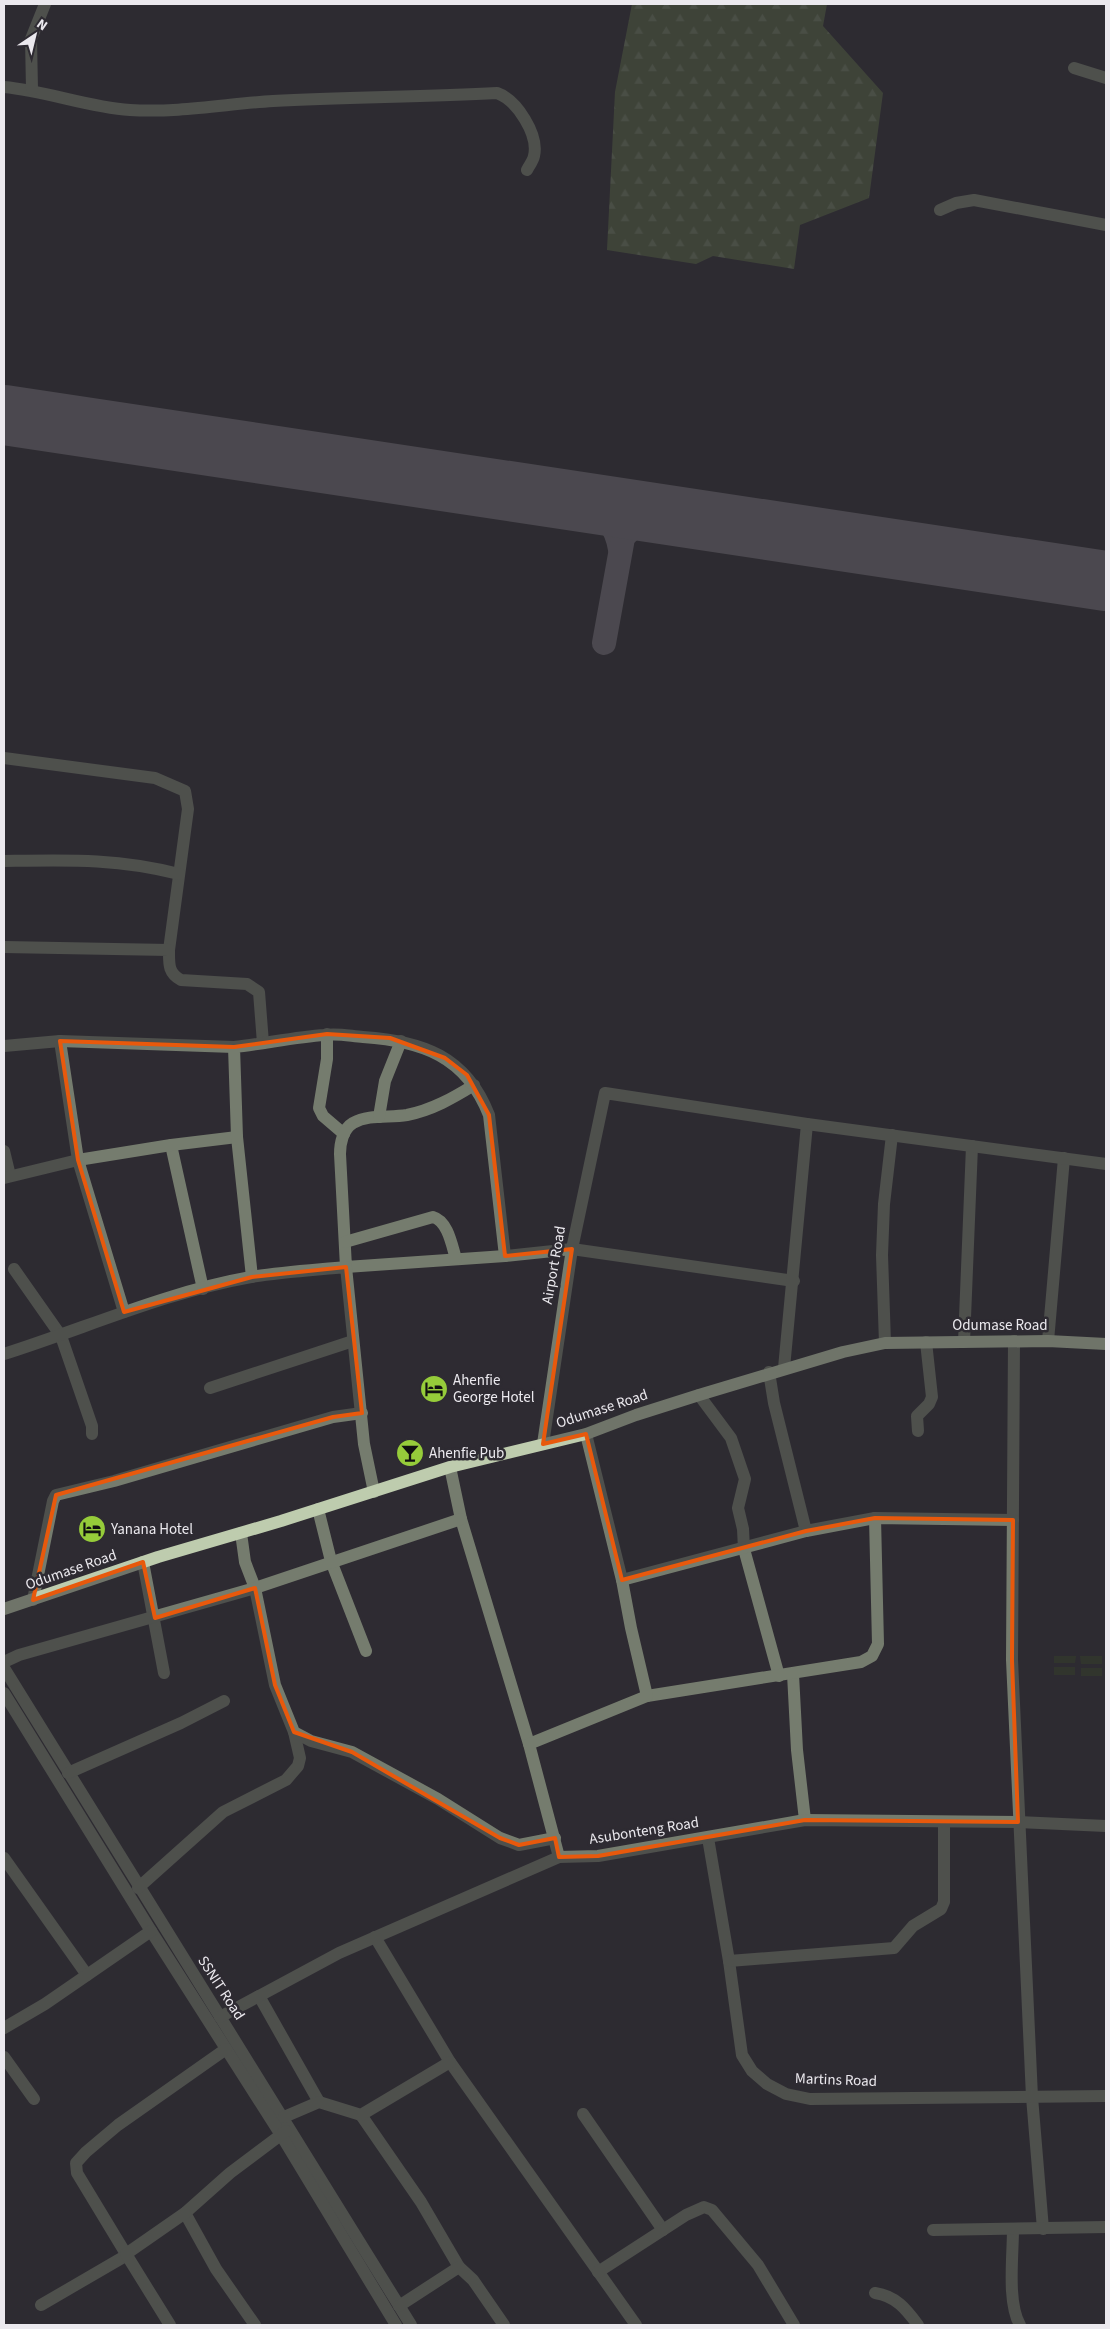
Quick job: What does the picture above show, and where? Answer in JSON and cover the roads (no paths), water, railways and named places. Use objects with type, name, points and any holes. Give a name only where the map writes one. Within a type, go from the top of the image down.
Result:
[{"type":"main road","name":"Odumase Road","points":[[6,1607],[33,1600],[143,1562],[241,1534],[450,1467],[586,1434],[636,1415],[769,1372],[885,1343],[1048,1341],[1106,1344]]},
{"type":"main road","points":[[4,1617],[6,1607]]},
{"type":"street","points":[[32,90],[31,39],[45,4]]},
{"type":"street","points":[[1074,68],[1106,78]]},
{"type":"street","points":[[4,87],[32,90],[83,103],[129,110],[175,111],[273,101],[497,93],[511,100],[530,130],[533,138],[534,156],[527,170]]},
{"type":"street","points":[[940,210],[956,203],[974,200],[1106,225]]},
{"type":"street","points":[[4,758],[155,778],[185,791],[188,809],[169,950],[170,970],[174,976],[181,980],[247,984],[259,992],[263,1043]]},
{"type":"street","points":[[4,861],[108,861],[146,865],[179,874]]},
{"type":"street","points":[[4,947],[169,950]]},
{"type":"street","points":[[327,1034],[327,1059],[319,1108],[323,1116],[344,1134]]},
{"type":"street","points":[[4,1046],[60,1041],[234,1047],[327,1034],[390,1038],[419,1046],[446,1058],[467,1075],[481,1095],[489,1115],[505,1256]]},
{"type":"street","points":[[60,1041],[78,1160],[124,1312]]},
{"type":"street","points":[[379,1117],[385,1081],[401,1041]]},
{"type":"street","points":[[234,1047],[238,1137],[252,1277]]},
{"type":"street","points":[[374,1492],[366,1463],[353,1342],[346,1267],[340,1144],[344,1134],[352,1124],[365,1118],[406,1115],[443,1104],[474,1085]]},
{"type":"street","name":"Airport Road","points":[[543,1444],[572,1249],[605,1093],[807,1124]]},
{"type":"street","points":[[784,1368],[794,1281],[807,1124],[1106,1164]]},
{"type":"street","points":[[885,1343],[882,1255],[884,1204],[892,1135]]},
{"type":"street","points":[[4,1151],[7,1177],[78,1160],[171,1144],[238,1137]]},
{"type":"street","points":[[171,1144],[203,1288]]},
{"type":"street","points":[[964,1342],[972,1146]]},
{"type":"street","points":[[1048,1341],[1064,1158]]},
{"type":"street","points":[[345,1242],[433,1217],[441,1222],[450,1237],[456,1259]]},
{"type":"street","points":[[4,1354],[61,1336],[124,1312],[203,1288],[252,1277],[346,1267],[505,1256],[572,1249],[794,1281]]},
{"type":"street","points":[[14,1269],[61,1336],[92,1426],[92,1434]]},
{"type":"street","points":[[1014,1341],[1012,1660],[1032,2097],[1043,2229]]},
{"type":"street","points":[[210,1388],[353,1342]]},
{"type":"street","points":[[918,1431],[917,1416],[929,1404],[932,1397],[926,1342]]},
{"type":"street","points":[[769,1372],[774,1403],[806,1531]]},
{"type":"street","points":[[699,1395],[732,1438],[745,1479],[738,1508],[743,1529],[744,1549],[779,1676]]},
{"type":"street","points":[[33,1600],[53,1501],[60,1493],[114,1481],[240,1442],[332,1417],[362,1413]]},
{"type":"street","points":[[586,1434],[622,1580],[647,1696]]},
{"type":"street","points":[[450,1467],[462,1519],[529,1744],[559,1857]]},
{"type":"street","points":[[318,1509],[331,1561],[366,1651]]},
{"type":"street","points":[[622,1580],[806,1531],[875,1518],[1013,1520]]},
{"type":"street","points":[[529,1744],[647,1696],[861,1662],[872,1656],[878,1644],[875,1518]]},
{"type":"street","points":[[4,1662],[19,1655],[155,1618],[255,1588],[331,1561],[462,1519]]},
{"type":"street","points":[[138,1888],[223,1812],[286,1780],[293,1773],[300,1758],[294,1732],[275,1685],[255,1588],[245,1562],[241,1534]]},
{"type":"street","points":[[143,1562],[164,1672]]},
{"type":"street","name":"SSNIT Road","points":[[4,1668],[138,1888],[220,2017],[285,2127],[396,2325]]},
{"type":"street","points":[[793,1674],[797,1750],[805,1820]]},
{"type":"street","name":"SSNIT Road","points":[[4,1693],[151,1932],[226,2049],[285,2127]]},
{"type":"street","points":[[68,1773],[181,1723],[224,1701]]},
{"type":"street","points":[[294,1732],[311,1741],[352,1752],[438,1799],[500,1838],[519,1845],[555,1838]]},
{"type":"street","name":"Asubonteng Road","points":[[220,2017],[339,1953],[375,1936],[559,1857],[598,1856],[805,1820],[1018,1822],[1106,1826]]},
{"type":"street","points":[[729,1961],[894,1948],[913,1926],[941,1909],[944,1902],[944,1822]]},
{"type":"street","name":"Martins Road","points":[[708,1838],[729,1961],[742,2055],[752,2071],[767,2084],[786,2094],[810,2099],[1106,2096]]},
{"type":"street","points":[[4,1858],[87,1975]]},
{"type":"street","points":[[4,2028],[45,2004],[151,1932]]},
{"type":"street","points":[[375,1936],[450,2062],[636,2325]]},
{"type":"street","points":[[259,1996],[319,2102],[361,2115],[420,2202],[459,2267],[473,2280],[504,2325]]},
{"type":"street","points":[[170,2325],[77,2173],[76,2163],[118,2125],[226,2049]]},
{"type":"street","points":[[4,2057],[34,2098]]},
{"type":"street","points":[[361,2115],[450,2062]]},
{"type":"street","points":[[41,2305],[127,2255],[185,2213],[285,2127],[319,2102]]},
{"type":"street","points":[[583,2114],[663,2230]]},
{"type":"street","name":"SSNIT Road","points":[[314,2178],[411,2325]]},
{"type":"street","points":[[598,2272],[697,2208],[704,2207],[712,2210],[758,2265],[794,2325]]},
{"type":"street","points":[[185,2213],[216,2269],[256,2325]]},
{"type":"street","points":[[934,2230],[1106,2227]]},
{"type":"street","points":[[1013,2229],[1014,2303],[1016,2317],[1020,2325]]},
{"type":"street","points":[[399,2306],[459,2267]]},
{"type":"street","points":[[875,2292],[888,2295],[900,2303],[918,2325]]},
{"type":"place","name":"Ahenfie George Hotel","points":[[434,1389]]},
{"type":"place","name":"Ahenfie Pub","points":[[410,1453]]},
{"type":"place","name":"Yanana Hotel","points":[[92,1529]]}]
